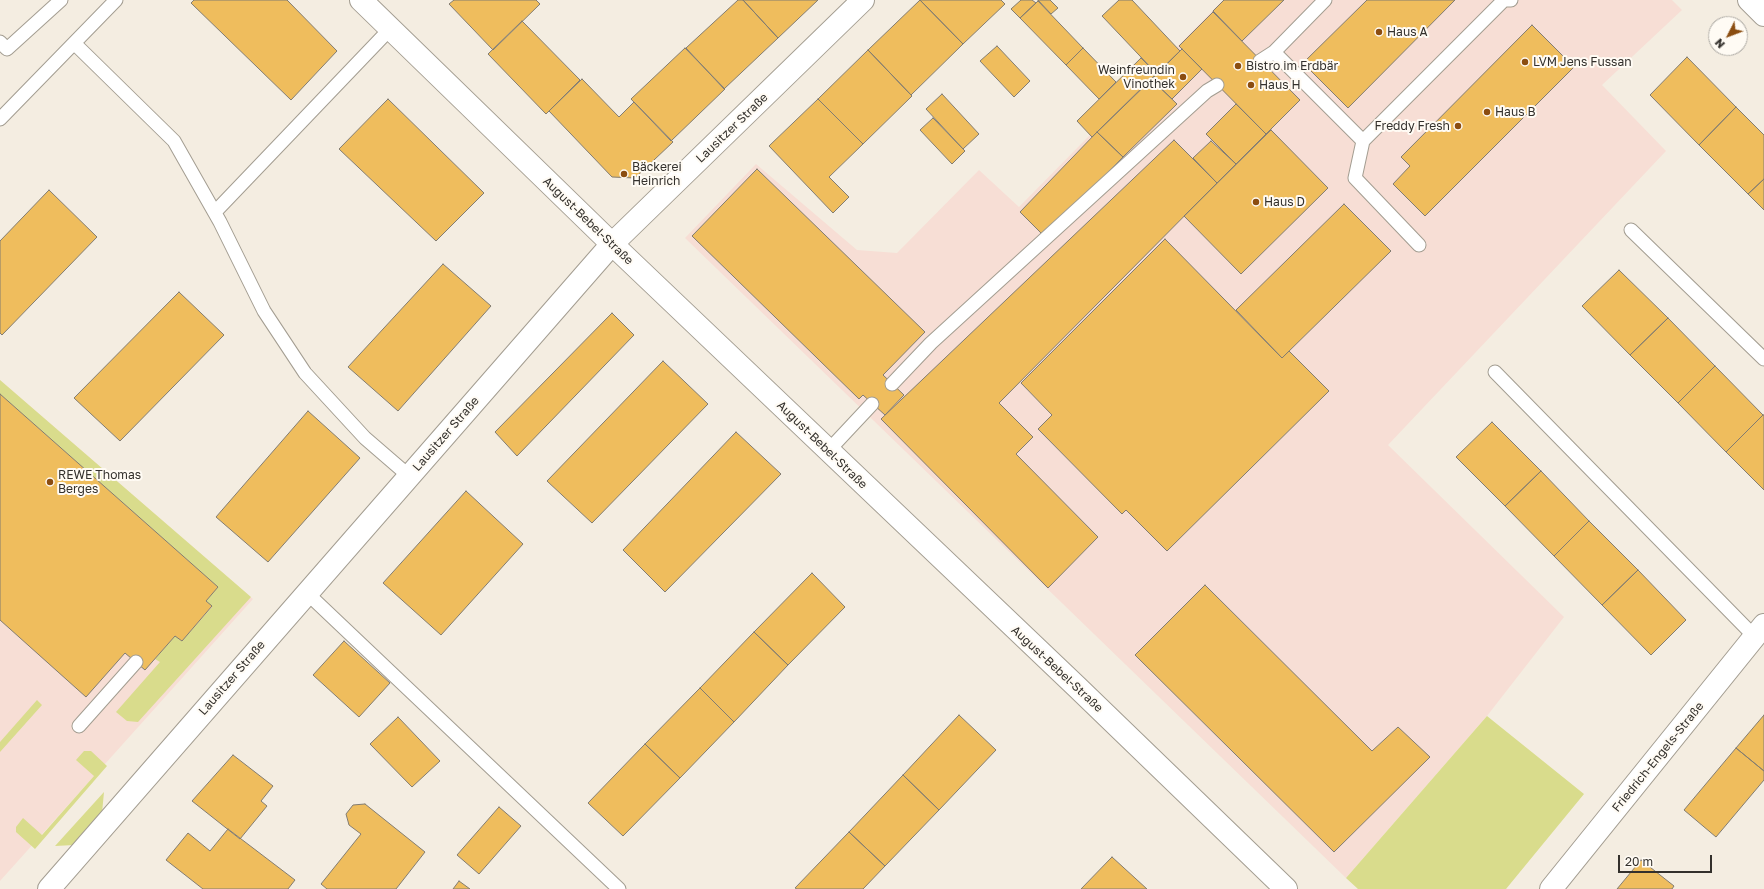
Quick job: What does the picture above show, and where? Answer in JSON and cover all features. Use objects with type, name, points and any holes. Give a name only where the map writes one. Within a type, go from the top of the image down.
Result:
[{"type":"street","name":"August-Bebel-Straße","points":[[361,0],[612,244],[1098,707],[1286,889]]},
{"type":"street","name":"Lausitzer Straße","points":[[49,889],[612,244],[863,0]]},
{"type":"street","points":[[1749,0],[1764,15]]},
{"type":"street","name":"Friedrich-Engels-Straße","points":[[1552,889],[1759,631]]},
{"type":"lane","points":[[2,49],[61,0]]},
{"type":"lane","points":[[0,119],[75,44],[116,0]]},
{"type":"lane","points":[[1260,61],[1274,52],[1326,0]]},
{"type":"lane","points":[[1419,245],[1355,178],[1363,141],[1504,0],[1511,0]]},
{"type":"lane","points":[[215,212],[390,29]]},
{"type":"lane","points":[[75,44],[174,141],[215,212],[264,311],[305,373],[365,438],[409,476]]},
{"type":"lane","points":[[1274,52],[1363,141]]},
{"type":"lane","points":[[892,384],[931,343],[1207,91],[1217,85]]},
{"type":"lane","points":[[1631,230],[1764,359]]},
{"type":"lane","points":[[1494,372],[1759,631]]},
{"type":"lane","points":[[828,450],[872,404]]},
{"type":"lane","points":[[307,593],[619,889]]},
{"type":"lane","points":[[80,726],[136,662]]},
{"type":"shaded area","points":[[1223,0],[1672,0],[1682,10],[1602,85],[1666,151],[1388,445],[1564,617],[1487,716],[1346,878],[685,238],[756,164],[857,250],[897,253],[979,170],[1019,207]]},
{"type":"shaded area","points":[[0,380],[253,599],[0,881]]},
{"type":"green space","points":[[0,380],[251,597],[138,722],[127,721],[116,712],[160,662],[155,659],[175,636],[182,641],[212,607],[206,601],[218,587],[0,394]]},
{"type":"green space","points":[[37,700],[42,705],[0,752],[0,742]]},
{"type":"green space","points":[[1487,716],[1584,794],[1506,889],[1358,889],[1346,878]]},
{"type":"green space","points":[[84,751],[91,751],[107,766],[35,849],[16,832],[16,827],[23,818],[42,835],[94,776],[76,760]]},
{"type":"green space","points":[[104,792],[102,813],[74,845],[55,846]]},
{"type":"building","points":[[194,0],[287,0],[337,51],[291,100],[191,3]]},
{"type":"building","points":[[454,0],[536,0],[540,4],[493,50],[449,4]]},
{"type":"building","points":[[738,0],[743,0],[778,38],[724,89],[686,48]]},
{"type":"building","points":[[743,0],[818,0],[778,38]]},
{"type":"building","points":[[920,0],[1001,0],[1005,4],[963,44]]},
{"type":"building","points":[[920,0],[963,44],[911,95],[868,50]]},
{"type":"building","points":[[1021,0],[1032,0],[1036,3],[1020,18],[1011,9]]},
{"type":"building","points":[[1038,0],[1050,0],[1058,8],[1051,14]]},
{"type":"building","points":[[1119,0],[1132,0],[1180,51],[1157,74],[1102,16]]},
{"type":"building","points":[[1224,0],[1284,0],[1242,41],[1213,11]]},
{"type":"building","name":"Haus A","points":[[1367,0],[1455,0],[1348,108],[1303,63]]},
{"type":"building","points":[[1038,1],[1083,48],[1066,65],[1020,18]]},
{"type":"building","name":"Haus H","points":[[1213,12],[1300,100],[1266,134],[1179,46]]},
{"type":"building","points":[[522,21],[580,80],[546,114],[488,54]]},
{"type":"building","name":"Haus B","points":[[1532,25],[1574,67],[1425,216],[1393,184],[1410,166],[1401,157]]},
{"type":"building","points":[[997,46],[1030,81],[1014,97],[980,61]]},
{"type":"building","points":[[685,48],[725,89],[671,141],[631,99]]},
{"type":"building","points":[[1083,48],[1116,82],[1099,99],[1066,65]]},
{"type":"building","points":[[1182,49],[1202,69],[1172,99],[1151,79]]},
{"type":"building","points":[[868,50],[912,96],[863,144],[818,99]]},
{"type":"building","points":[[1687,57],[1736,107],[1699,145],[1650,95]]},
{"type":"building","points":[[1141,58],[1157,74],[1092,137],[1077,121]]},
{"type":"building","points":[[582,79],[619,117],[634,102],[673,142],[635,178],[612,177],[549,111]]},
{"type":"building","points":[[1151,79],[1177,104],[1123,157],[1097,132]]},
{"type":"building","points":[[942,94],[979,134],[963,149],[926,109]]},
{"type":"building","points":[[388,99],[484,193],[436,241],[339,149]]},
{"type":"building","points":[[818,99],[863,144],[829,177],[849,197],[833,213],[769,146]]},
{"type":"building","points":[[1236,104],[1266,134],[1236,164],[1206,134]]},
{"type":"building","points":[[1736,107],[1764,135],[1764,179],[1748,194],[1699,145]]},
{"type":"building","points":[[933,118],[965,151],[952,164],[920,130]]},
{"type":"building","name":"Haus D","points":[[1271,130],[1328,188],[1241,274],[1184,216]]},
{"type":"building","points":[[1097,132],[1123,157],[1044,236],[1020,212]]},
{"type":"building","points":[[1174,140],[1217,183],[999,403],[1033,437],[1016,454],[1098,537],[1048,588],[881,419]]},
{"type":"building","points":[[1211,141],[1236,164],[1217,183],[1193,158]]},
{"type":"building","points":[[757,169],[925,332],[883,375],[904,395],[885,415],[863,395],[859,399],[692,236]]},
{"type":"building","points":[[1764,179],[1764,210],[1748,194]]},
{"type":"building","points":[[49,190],[97,237],[2,335],[0,333],[0,241]]},
{"type":"building","points":[[1344,204],[1391,251],[1282,358],[1236,310]]},
{"type":"building","points":[[1165,239],[1282,358],[1289,351],[1329,391],[1167,551],[1126,510],[1122,514],[1038,429],[1052,415],[1021,383]]},
{"type":"building","points":[[443,264],[491,306],[398,411],[348,367]]},
{"type":"building","points":[[1619,270],[1668,318],[1630,355],[1582,306]]},
{"type":"building","points":[[179,292],[224,335],[120,441],[74,398]]},
{"type":"building","points":[[612,313],[634,335],[517,456],[495,432]]},
{"type":"building","points":[[1668,318],[1715,366],[1678,403],[1630,355]]},
{"type":"building","points":[[663,361],[708,404],[592,523],[547,481]]},
{"type":"building","points":[[1715,366],[1763,415],[1726,452],[1678,403]]},
{"type":"building","name":"REWE Thomas Berges","points":[[0,394],[218,587],[206,601],[212,606],[182,641],[175,636],[145,670],[125,653],[86,697],[0,620]]},
{"type":"building","points":[[308,411],[360,458],[268,562],[216,517]]},
{"type":"building","points":[[1764,415],[1764,490],[1726,452]]},
{"type":"building","points":[[1492,422],[1541,471],[1505,506],[1456,457]]},
{"type":"building","points":[[736,432],[781,474],[665,592],[623,550]]},
{"type":"building","points":[[1541,471],[1589,521],[1554,556],[1505,506]]},
{"type":"building","points":[[466,491],[523,544],[441,635],[383,583]]},
{"type":"building","points":[[1589,521],[1638,570],[1602,605],[1554,556]]},
{"type":"building","points":[[1638,570],[1686,620],[1651,655],[1602,605]]},
{"type":"building","points":[[812,573],[845,607],[788,665],[754,632]]},
{"type":"building","points":[[1205,585],[1372,751],[1398,727],[1430,757],[1334,852],[1135,655]]},
{"type":"building","points":[[754,632],[788,665],[734,722],[700,688]]},
{"type":"building","points":[[344,641],[390,683],[359,717],[313,675]]},
{"type":"building","points":[[700,688],[734,722],[680,778],[645,744]]},
{"type":"building","points":[[959,715],[996,750],[939,810],[903,775]]},
{"type":"building","points":[[1764,715],[1764,771],[1736,748]]},
{"type":"building","points":[[398,717],[440,761],[412,787],[370,744]]},
{"type":"building","points":[[645,744],[680,778],[623,836],[588,803]]},
{"type":"building","points":[[1736,748],[1764,771],[1764,780],[1716,837],[1684,810]]},
{"type":"building","points":[[233,755],[273,786],[261,801],[267,806],[240,839],[192,801]]},
{"type":"building","points":[[903,775],[939,810],[885,866],[849,832]]},
{"type":"building","points":[[365,804],[425,852],[396,889],[327,889],[321,884],[361,834],[349,825],[346,814],[353,805]]},
{"type":"building","points":[[499,807],[521,826],[479,874],[457,855]]},
{"type":"building","points":[[228,829],[295,880],[288,889],[203,889],[166,860],[188,833],[210,851]]},
{"type":"building","points":[[849,832],[885,866],[863,889],[795,888]]},
{"type":"building","points":[[1112,857],[1147,889],[1081,889]]},
{"type":"building","points":[[1641,860],[1674,886],[1672,889],[1617,889]]},
{"type":"building","points":[[459,881],[470,889],[453,889]]},
{"type":"place","name":"Haus A","points":[[1379,32]]},
{"type":"place","name":"LVM Jens Fussan","points":[[1525,62]]},
{"type":"place","name":"Bistro im Erdbär","points":[[1238,66]]},
{"type":"place","name":"Weinfreundin Vinothek","points":[[1183,77]]},
{"type":"place","name":"Haus H","points":[[1251,85]]},
{"type":"place","name":"Haus B","points":[[1487,112]]},
{"type":"place","name":"Freddy Fresh","points":[[1458,126]]},
{"type":"place","name":"Bäckerei Heinrich","points":[[624,174]]},
{"type":"place","name":"Haus D","points":[[1256,202]]},
{"type":"place","name":"REWE Thomas Berges","points":[[50,482]]}]
